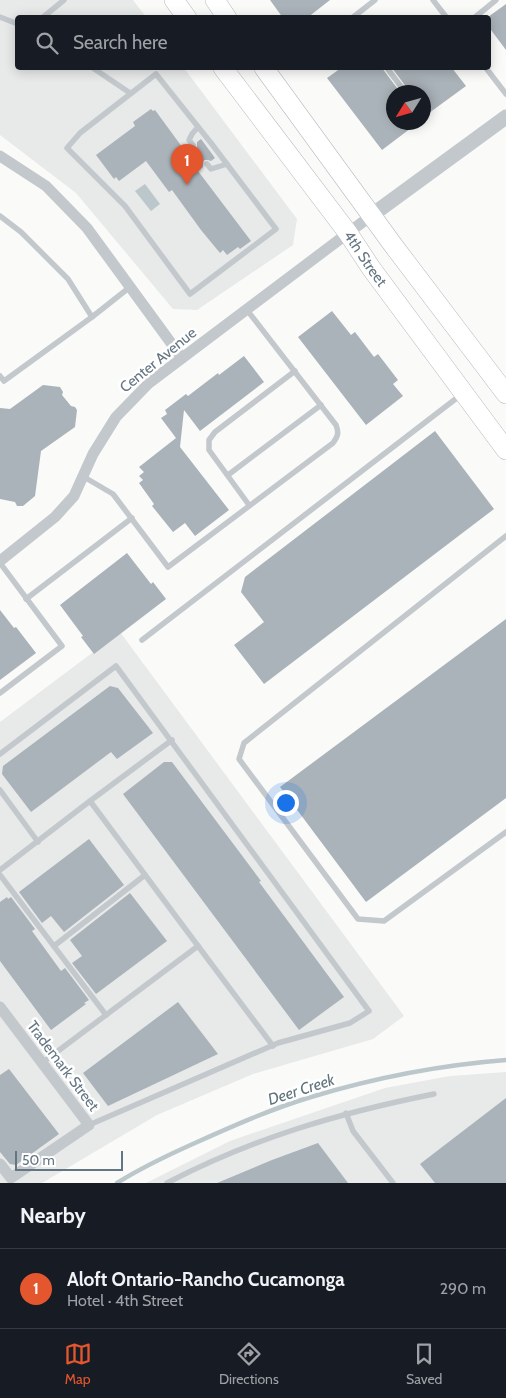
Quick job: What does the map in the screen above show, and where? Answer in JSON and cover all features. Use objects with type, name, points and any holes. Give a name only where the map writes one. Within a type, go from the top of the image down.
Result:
[{"type":"main road","points":[[174,0],[185,15]]},
{"type":"main road","points":[[215,0],[225,15]]},
{"type":"main road","name":"4th Street","points":[[225,70],[348,233],[371,268],[506,450]]},
{"type":"main road","name":"4th Street","points":[[265,70],[506,394]]},
{"type":"street","points":[[372,215],[506,117]]},
{"type":"street","points":[[0,156],[46,186],[87,228],[182,358]]},
{"type":"street","name":"Center Avenue","points":[[0,562],[55,517],[74,496],[93,454],[116,417],[149,383],[372,215]]},
{"type":"street","name":"Trademark Street","points":[[0,1007],[88,1126],[11,1178],[0,1164]]},
{"type":"lane","points":[[45,15],[64,0]]},
{"type":"lane","points":[[356,15],[375,0]]},
{"type":"lane","points":[[433,0],[446,15]]},
{"type":"lane","points":[[478,15],[496,0]]},
{"type":"lane","points":[[0,17],[15,23]]},
{"type":"lane","points":[[96,70],[130,93]]},
{"type":"lane","points":[[388,70],[400,85]]},
{"type":"lane","points":[[488,70],[506,94]]},
{"type":"lane","points":[[156,74],[198,127],[276,229],[190,294],[124,206],[67,148],[80,133],[156,74]]},
{"type":"lane","points":[[193,145],[189,140],[198,127]]},
{"type":"lane","points":[[207,164],[211,169],[227,164]]},
{"type":"lane","points":[[0,216],[21,232],[68,278],[92,317]]},
{"type":"lane","points":[[0,376],[4,381],[130,287]]},
{"type":"lane","points":[[84,477],[113,494],[168,567],[333,443],[338,437],[336,425],[246,310]]},
{"type":"lane","points":[[249,505],[210,450],[209,440],[215,432],[295,371]]},
{"type":"lane","points":[[142,640],[464,393]]},
{"type":"lane","points":[[228,475],[321,405]]},
{"type":"lane","points":[[26,599],[132,518]]},
{"type":"lane","points":[[506,536],[244,743],[239,759],[358,919],[384,921],[506,832]]},
{"type":"lane","points":[[0,562],[62,646],[0,693]]},
{"type":"lane","points":[[0,754],[116,666],[369,1011],[350,1023],[272,1046],[88,1126]]},
{"type":"lane","points":[[0,870],[172,740]]},
{"type":"lane","points":[[0,790],[38,842]]},
{"type":"lane","points":[[90,801],[272,1046]]},
{"type":"lane","points":[[0,874],[106,1015]]},
{"type":"lane","points":[[54,946],[145,875]]},
{"type":"lane","points":[[42,1063],[198,946]]},
{"type":"lane","points":[[167,1183],[238,1150],[294,1129],[346,1113],[434,1094]]},
{"type":"lane","points":[[346,1113],[353,1131],[392,1183]]},
{"type":"shaded area","points":[[0,0],[133,0],[144,15],[15,15],[15,70],[185,70],[297,219],[293,245],[197,310],[173,309],[76,193],[0,135]]},
{"type":"shaded area","points":[[145,184],[160,204],[151,211],[135,191]]},
{"type":"shaded area","points":[[120,632],[404,1016],[373,1039],[253,1074],[157,1115],[42,1183],[0,1183],[0,722]]},
{"type":"shaded area","points":[[506,1072],[506,1183],[146,1183],[230,1141],[385,1088],[450,1076]]},
{"type":"building","points":[[270,0],[330,0],[311,15],[281,15]]},
{"type":"building","points":[[506,4],[506,50],[491,30],[491,15]]},
{"type":"building","points":[[338,70],[384,70],[395,85],[386,85],[386,130],[408,130],[382,150],[327,78]]},
{"type":"building","points":[[394,70],[454,70],[466,86],[431,112],[431,85],[405,85]]},
{"type":"building","points":[[151,109],[155,110],[185,151],[189,148],[196,149],[197,142],[201,139],[215,158],[211,161],[204,160],[203,167],[198,171],[251,241],[240,249],[238,247],[227,255],[223,250],[220,253],[172,190],[169,192],[146,161],[119,181],[116,177],[114,179],[96,155],[135,126],[133,122]]},
{"type":"building","points":[[332,311],[351,335],[355,332],[374,357],[378,354],[398,380],[393,384],[403,396],[366,425],[298,337]]},
{"type":"building","points":[[244,356],[264,382],[200,431],[184,410],[180,447],[229,510],[195,536],[185,523],[173,532],[152,506],[154,504],[139,483],[143,480],[139,476],[144,472],[139,467],[176,438],[161,418],[167,414],[165,410],[186,394],[188,396],[218,373],[219,375]]},
{"type":"building","points":[[43,385],[60,387],[63,392],[62,395],[77,410],[75,427],[41,451],[35,496],[23,506],[17,506],[15,502],[0,499],[0,408],[10,409]]},
{"type":"building","points":[[435,431],[494,509],[264,684],[234,645],[264,622],[241,592],[245,577]]},
{"type":"building","points":[[127,553],[151,584],[153,582],[166,599],[94,654],[60,605]]},
{"type":"building","points":[[0,610],[36,653],[0,680]]},
{"type":"building","points":[[506,619],[506,798],[366,902],[280,787]]},
{"type":"building","points":[[110,686],[118,688],[153,733],[117,759],[111,752],[31,812],[2,774],[3,766]]},
{"type":"building","points":[[164,762],[172,762],[261,881],[259,882],[344,997],[299,1030],[123,794]]},
{"type":"building","points":[[89,839],[124,885],[64,932],[51,916],[42,923],[19,892]]},
{"type":"building","points":[[130,893],[167,941],[96,994],[72,963],[82,956],[70,940]]},
{"type":"building","points":[[7,897],[8,899],[11,897],[35,929],[32,931],[61,971],[65,968],[89,1000],[51,1030],[0,961],[0,902]]},
{"type":"building","points":[[178,1002],[218,1054],[108,1106],[83,1073]]},
{"type":"building","points":[[9,1069],[59,1134],[16,1165],[10,1164],[0,1152],[0,1075]]},
{"type":"building","points":[[506,1098],[506,1183],[435,1183],[420,1164]]},
{"type":"building","points":[[318,1143],[348,1183],[217,1183],[272,1160]]},
{"type":"waterway","name":"Deer Creek","points":[[117,1183],[175,1152],[238,1124],[311,1097],[408,1073],[506,1060]]},
{"type":"place","name":"Aloft Ontario-Rancho Cucamonga","points":[[187,185]]}]
